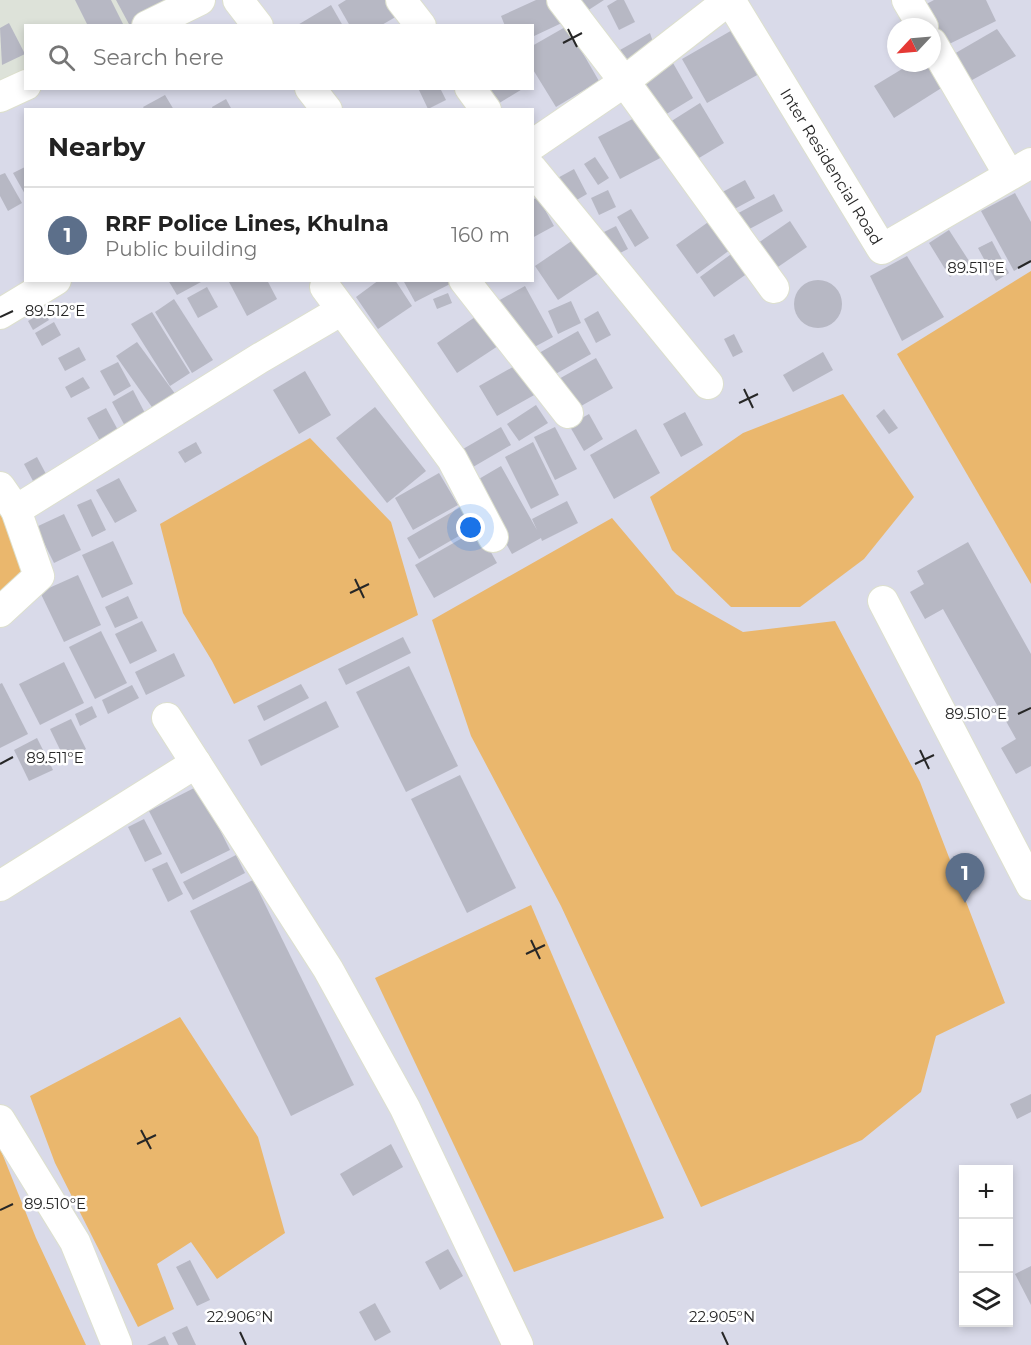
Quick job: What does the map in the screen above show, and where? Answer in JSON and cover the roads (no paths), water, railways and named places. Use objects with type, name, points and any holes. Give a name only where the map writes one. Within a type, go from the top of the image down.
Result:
[{"type":"street","points":[[151,24],[200,0]]},
{"type":"street","points":[[238,0],[256,24]]},
{"type":"street","points":[[401,0],[419,24]]},
{"type":"street","points":[[562,0],[624,81],[774,288]]},
{"type":"street","points":[[534,144],[624,81],[729,0]]},
{"type":"street","name":"Inter Residencial Road","points":[[729,0],[882,249],[1020,169]]},
{"type":"street","points":[[907,0],[918,18]]},
{"type":"street","points":[[941,56],[1020,169]]},
{"type":"street","points":[[0,97],[24,86]]},
{"type":"street","points":[[312,90],[325,108]]},
{"type":"street","points":[[471,90],[485,108]]},
{"type":"street","points":[[534,170],[708,384]]},
{"type":"street","points":[[0,314],[53,282]]},
{"type":"street","points":[[466,282],[568,413]]},
{"type":"street","points":[[0,612],[39,576],[8,498],[260,358],[330,290],[452,459],[493,537]]},
{"type":"street","points":[[883,601],[1031,885]]},
{"type":"street","points":[[167,718],[334,978],[405,1108],[519,1345]]},
{"type":"street","points":[[0,886],[196,763]]},
{"type":"street","points":[[0,1119],[75,1242],[117,1345]]},
{"type":"place","name":"RRF Police Lines, Khulna","points":[[965,903]]}]
